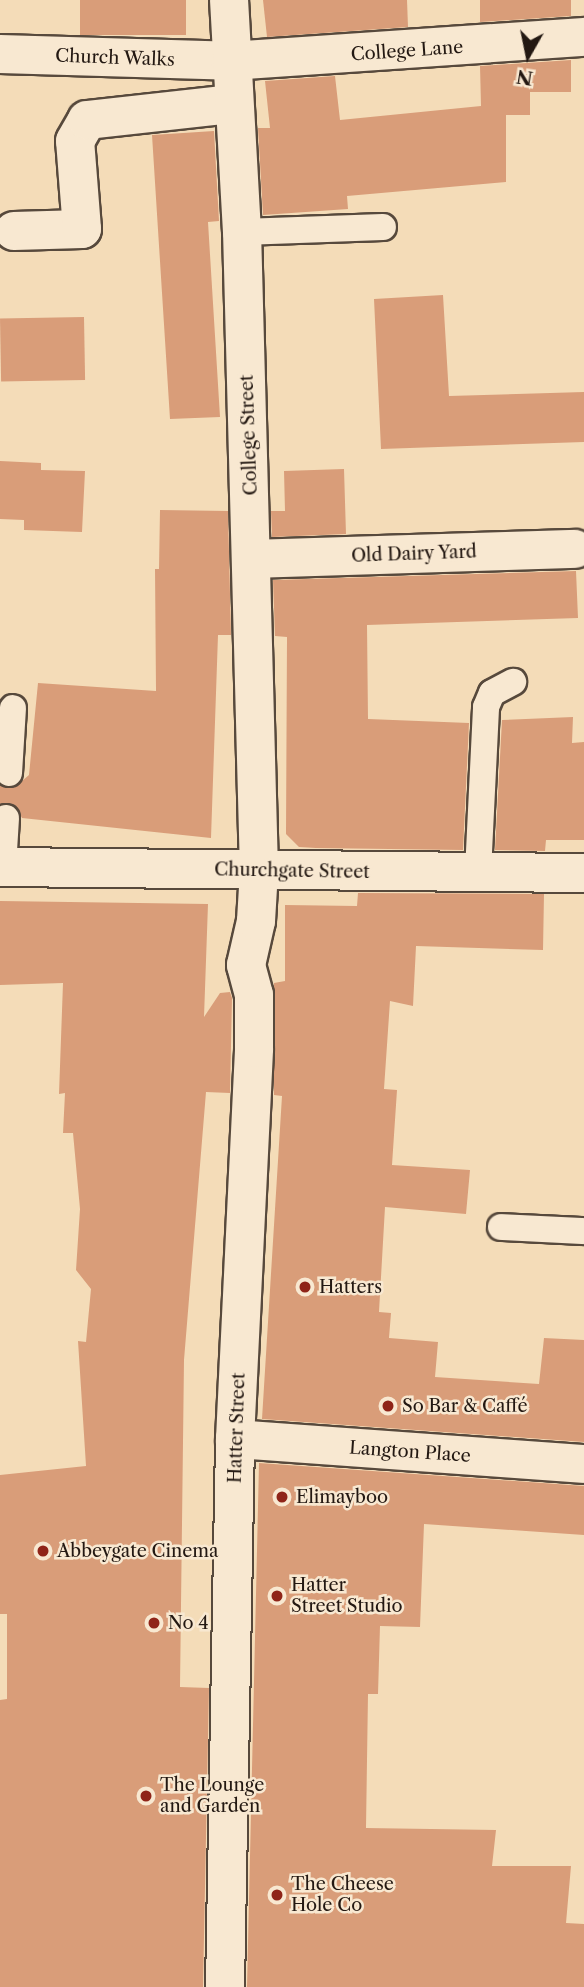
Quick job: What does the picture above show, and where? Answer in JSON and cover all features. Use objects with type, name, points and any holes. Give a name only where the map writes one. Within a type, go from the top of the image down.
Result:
[{"type":"street","name":"College Street","points":[[229,0],[232,104],[242,232],[254,559],[259,871]]},
{"type":"street","name":"College Lane","points":[[230,61],[584,37]]},
{"type":"street","name":"Church Walks","points":[[0,54],[230,61]]},
{"type":"street","points":[[14,231],[82,229],[75,141],[87,120],[232,104]]},
{"type":"street","name":"Old Dairy Yard","points":[[254,559],[575,549]]},
{"type":"street","name":"Churchgate Street","points":[[2,867],[584,873]]},
{"type":"street","name":"Hatter Street","points":[[225,1987],[235,1439],[254,1048],[254,995],[246,965],[256,921],[259,871]]},
{"type":"street","name":"Langton Place","points":[[235,1439],[584,1464]]},
{"type":"lane","points":[[242,232],[383,227]]},
{"type":"lane","points":[[478,872],[486,707],[492,693],[513,682]]},
{"type":"lane","points":[[9,773],[13,708]]},
{"type":"lane","points":[[2,867],[6,818]]},
{"type":"lane","points":[[501,1227],[584,1231]]},
{"type":"building","points":[[80,0],[186,0],[186,35],[80,35]]},
{"type":"building","points":[[263,0],[407,0],[408,27],[267,37]]},
{"type":"building","points":[[480,0],[571,0],[571,16],[480,22]]},
{"type":"building","points":[[571,60],[571,92],[530,92],[530,115],[506,115],[506,182],[347,196],[348,209],[263,215],[258,128],[270,128],[265,81],[335,76],[340,120],[481,106],[480,66]]},
{"type":"building","points":[[214,131],[219,221],[208,222],[220,417],[170,419],[152,135]]},
{"type":"building","points":[[443,295],[449,396],[584,392],[584,442],[381,449],[374,299]]},
{"type":"building","points":[[84,317],[85,380],[1,381],[0,318]]},
{"type":"building","points":[[0,461],[41,463],[41,470],[85,471],[82,532],[24,530],[24,520],[0,519]]},
{"type":"building","points":[[344,469],[346,534],[272,537],[271,511],[285,511],[284,471]]},
{"type":"building","points":[[160,510],[228,511],[231,635],[218,635],[211,838],[22,818],[15,805],[0,804],[0,786],[15,787],[29,775],[38,683],[156,691],[155,569],[159,569]]},
{"type":"building","points":[[576,571],[578,618],[367,625],[368,719],[469,723],[463,850],[299,847],[286,834],[287,637],[275,636],[273,580]]},
{"type":"building","points":[[573,717],[572,743],[584,742],[584,840],[546,840],[545,851],[495,850],[502,720]]},
{"type":"building","points":[[358,893],[544,894],[543,950],[416,946],[413,1006],[390,1001],[384,1089],[397,1090],[392,1165],[470,1170],[466,1214],[385,1207],[379,1312],[391,1313],[389,1338],[438,1342],[435,1377],[539,1384],[544,1338],[584,1340],[584,1442],[262,1419],[282,1096],[274,1095],[274,983],[285,981],[285,905],[357,906]]},
{"type":"building","points":[[0,901],[208,904],[204,1017],[220,993],[230,992],[232,998],[230,1093],[206,1092],[184,1360],[180,1687],[209,1688],[203,1987],[0,1987],[0,1700],[7,1699],[7,1614],[0,1614],[0,1475],[86,1466],[78,1341],[86,1342],[91,1289],[76,1270],[80,1209],[73,1133],[63,1133],[65,1093],[59,1094],[63,983],[0,985]]},
{"type":"building","points":[[259,1463],[584,1486],[584,1535],[424,1524],[420,1627],[380,1626],[378,1694],[368,1694],[366,1828],[496,1830],[492,1866],[571,1866],[566,1923],[584,1924],[584,1987],[247,1987]]},
{"type":"place","name":"Hatters","points":[[305,1287]]},
{"type":"place","name":"So Bar & Caffé","points":[[388,1406]]},
{"type":"place","name":"Elimayboo","points":[[282,1497]]},
{"type":"place","name":"Abbeygate Cinema","points":[[43,1551]]},
{"type":"place","name":"Hatter Street Studio","points":[[277,1596]]},
{"type":"place","name":"No 4","points":[[154,1623]]},
{"type":"place","name":"The Lounge and Garden","points":[[146,1796]]},
{"type":"place","name":"The Cheese Hole Co","points":[[277,1895]]}]
